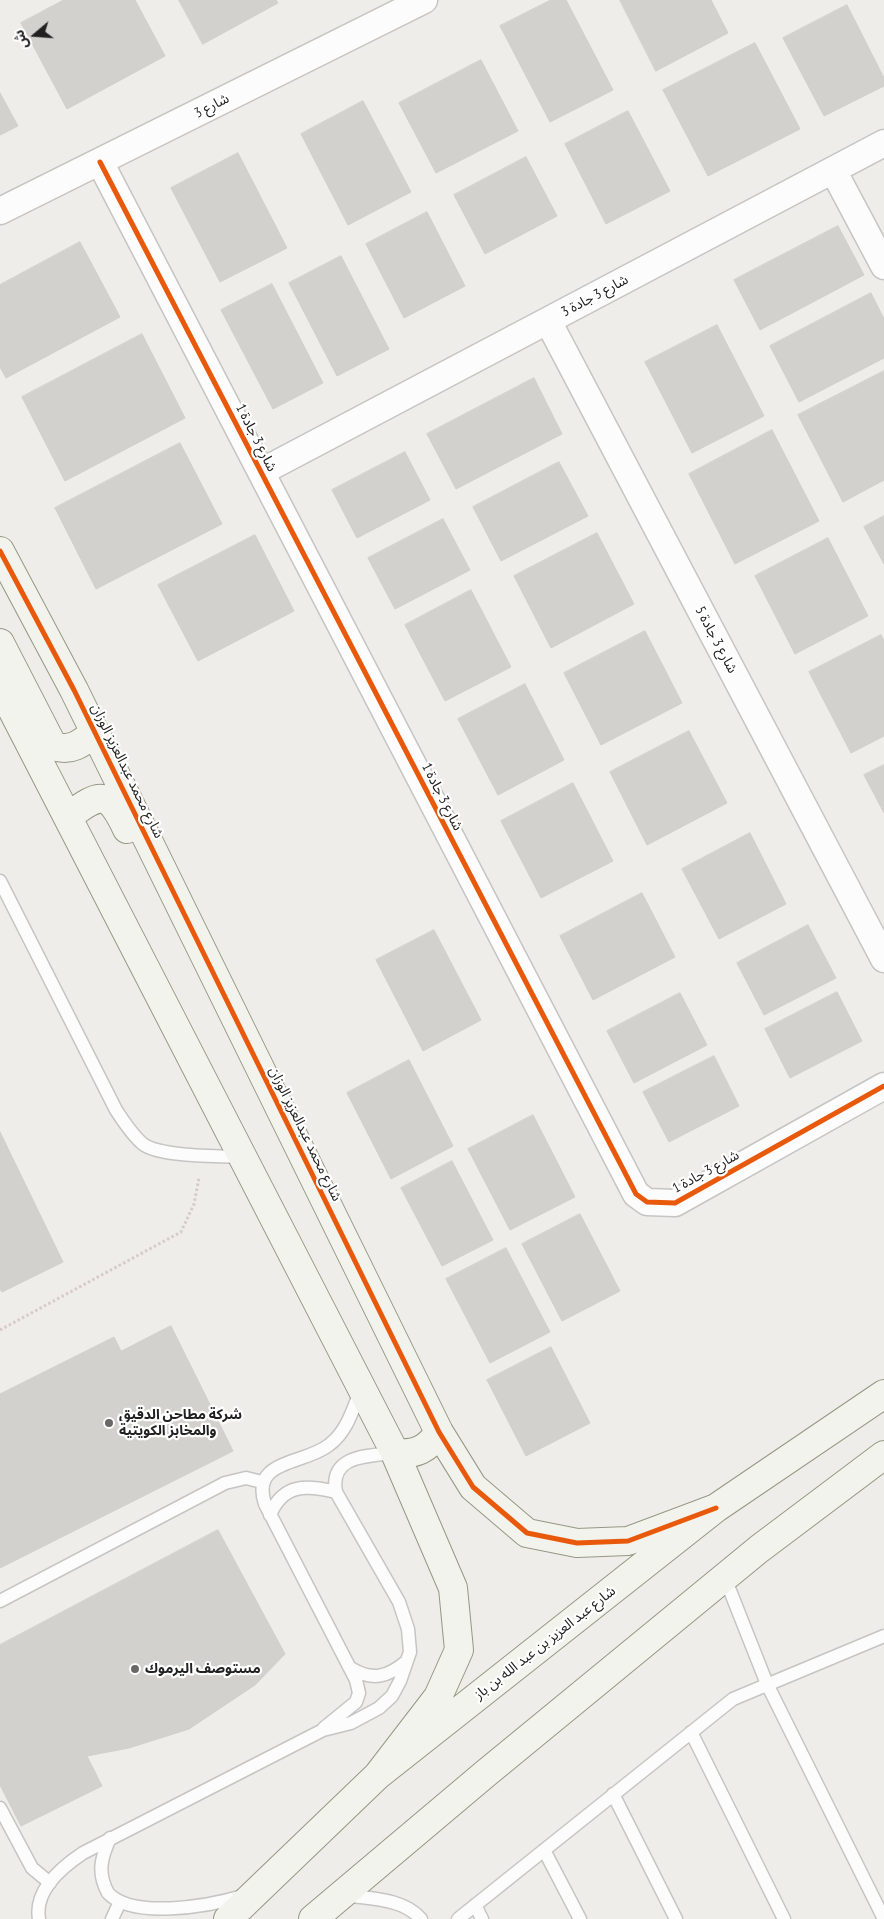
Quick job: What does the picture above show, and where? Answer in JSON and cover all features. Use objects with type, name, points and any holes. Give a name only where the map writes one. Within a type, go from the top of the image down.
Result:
[{"type":"street","name":"شارع 3","points":[[0,211],[424,0]]},
{"type":"street","name":"شارع 3 جادة 3","points":[[261,472],[884,143]]},
{"type":"street","name":"شارع 3 جادة 1","points":[[100,162],[636,1194],[648,1202],[675,1203],[884,1086]]},
{"type":"street","points":[[833,170],[884,266]]},
{"type":"street","name":"شارع 3 جادة 5","points":[[548,321],[884,959]]},
{"type":"street","name":"شارع محمد عبدالعزيز الوزان","points":[[0,551],[95,732],[440,1432],[473,1487],[528,1533],[577,1543],[628,1541],[716,1508]]},
{"type":"street","points":[[0,643],[53,746],[64,750],[80,745],[95,732]]},
{"type":"street","points":[[0,686],[395,1453],[453,1588],[459,1650],[438,1696],[378,1775]]},
{"type":"street","points":[[68,817],[83,805],[96,799],[108,800],[116,806],[169,915],[190,926]]},
{"type":"street","name":"شارع عبد العزيز بن عبد الله بن باز","points":[[228,1919],[378,1775],[716,1508],[884,1394]]},
{"type":"street","points":[[395,1453],[409,1454],[421,1451],[432,1443],[440,1432]]},
{"type":"street","points":[[313,1919],[340,1894],[759,1549],[884,1455]]},
{"type":"lane","points":[[0,881],[116,1110],[127,1127],[143,1144],[160,1152],[243,1157]]},
{"type":"lane","points":[[38,1919],[38,1906],[50,1883],[70,1862],[110,1838],[322,1730],[356,1702],[358,1693],[356,1680],[270,1515],[262,1494],[262,1482],[266,1474],[276,1468],[327,1447],[340,1436],[362,1388]]},
{"type":"lane","points":[[322,1730],[351,1723],[379,1708],[392,1696],[407,1661],[410,1640],[406,1619],[336,1492],[336,1476],[345,1463],[362,1457],[395,1453]]},
{"type":"lane","points":[[0,1601],[225,1483],[246,1478],[262,1482]]},
{"type":"lane","points":[[270,1515],[280,1497],[298,1488],[319,1488],[336,1492]]},
{"type":"lane","points":[[726,1578],[767,1684],[884,1919]]},
{"type":"lane","points":[[458,1919],[733,1699],[884,1636]]},
{"type":"lane","points":[[348,1666],[365,1676],[376,1678],[387,1675],[407,1661]]},
{"type":"lane","points":[[692,1732],[784,1919]]},
{"type":"lane","points":[[613,1794],[676,1919]]},
{"type":"lane","points":[[0,1808],[32,1868],[50,1883]]},
{"type":"lane","points":[[110,1838],[102,1856],[100,1868],[107,1892],[118,1906],[140,1916],[165,1916],[255,1893]]},
{"type":"lane","points":[[544,1850],[580,1919]]},
{"type":"lane","points":[[340,1894],[395,1903],[415,1912],[421,1919]]},
{"type":"lane","points":[[475,1905],[482,1919]]},
{"type":"lane","points":[[112,1919],[118,1906]]},
{"type":"path","points":[[0,1330],[181,1232],[194,1204],[204,1155]]},
{"type":"building","points":[[64,0],[135,0],[165,56],[67,109],[21,23]]},
{"type":"building","points":[[179,0],[276,0],[278,3],[203,44]]},
{"type":"building","points":[[551,0],[566,0],[613,90],[550,122],[500,26]]},
{"type":"building","points":[[620,0],[711,0],[728,33],[656,71]]},
{"type":"building","points":[[847,5],[884,78],[884,86],[824,116],[783,38]]},
{"type":"building","points":[[755,43],[800,129],[708,176],[663,90]]},
{"type":"building","points":[[481,60],[518,131],[436,173],[399,103]]},
{"type":"building","points":[[0,93],[18,126],[0,135]]},
{"type":"building","points":[[363,101],[411,192],[348,225],[301,134]]},
{"type":"building","points":[[628,111],[670,191],[606,224],[565,144]]},
{"type":"building","points":[[238,153],[287,248],[220,282],[171,188]]},
{"type":"building","points":[[526,157],[557,216],[485,254],[454,195]]},
{"type":"building","points":[[427,212],[465,286],[404,318],[366,244]]},
{"type":"building","points":[[838,226],[864,275],[760,330],[734,280]]},
{"type":"building","points":[[80,242],[120,317],[6,378],[0,367],[0,285]]},
{"type":"building","points":[[341,256],[389,349],[337,376],[289,283]]},
{"type":"building","points":[[272,284],[323,383],[273,409],[221,310]]},
{"type":"building","points":[[871,293],[884,319],[884,358],[799,402],[770,346]]},
{"type":"building","points":[[717,325],[764,416],[692,453],[645,362]]},
{"type":"building","points":[[142,334],[185,418],[65,481],[22,397]]},
{"type":"building","points":[[884,371],[884,480],[843,502],[798,415]]},
{"type":"building","points":[[534,378],[562,434],[456,489],[427,434]]},
{"type":"building","points":[[772,430],[819,521],[735,564],[689,474]]},
{"type":"building","points":[[180,443],[222,524],[96,589],[55,508]]},
{"type":"building","points":[[405,452],[430,500],[357,538],[332,490]]},
{"type":"building","points":[[559,462],[588,516],[501,561],[473,507]]},
{"type":"building","points":[[884,516],[884,564],[864,527]]},
{"type":"building","points":[[443,519],[470,570],[395,609],[368,558]]},
{"type":"building","points":[[597,533],[634,604],[551,648],[514,576]]},
{"type":"building","points":[[255,535],[294,611],[198,661],[158,585]]},
{"type":"building","points":[[828,538],[868,616],[795,654],[755,576]]},
{"type":"building","points":[[471,590],[511,667],[445,701],[405,625]]},
{"type":"building","points":[[645,631],[682,703],[601,745],[564,673]]},
{"type":"building","points":[[881,635],[884,641],[884,736],[851,753],[809,672]]},
{"type":"building","points":[[525,684],[564,760],[498,795],[458,719]]},
{"type":"building","points":[[689,731],[727,803],[647,845],[610,772]]},
{"type":"building","points":[[884,765],[884,813],[864,775]]},
{"type":"building","points":[[573,783],[613,861],[541,898],[501,821]]},
{"type":"building","points":[[750,833],[786,904],[719,939],[682,869]]},
{"type":"building","points":[[642,893],[675,957],[593,1000],[560,936]]},
{"type":"building","points":[[808,925],[836,978],[764,1015],[737,963]]},
{"type":"building","points":[[434,930],[481,1020],[423,1051],[376,960]]},
{"type":"building","points":[[837,992],[862,1041],[790,1078],[765,1029]]},
{"type":"building","points":[[680,993],[707,1045],[634,1083],[607,1031]]},
{"type":"building","points":[[714,1056],[739,1106],[669,1142],[643,1092]]},
{"type":"building","points":[[409,1060],[453,1146],[391,1179],[347,1093]]},
{"type":"building","points":[[533,1115],[575,1197],[510,1230],[468,1149]]},
{"type":"building","points":[[0,1132],[63,1262],[2,1292],[0,1289]]},
{"type":"building","points":[[452,1161],[493,1240],[442,1266],[401,1188]]},
{"type":"building","points":[[580,1214],[620,1291],[562,1321],[522,1244]]},
{"type":"building","points":[[506,1248],[550,1332],[490,1363],[446,1279]]},
{"type":"building","name":"شركة مطاحن الدقيق والمخابز الكويتية","points":[[171,1326],[233,1451],[0,1568],[0,1394],[114,1337],[121,1351]]},
{"type":"building","points":[[551,1347],[590,1423],[526,1456],[487,1380]]},
{"type":"building","name":"مستوصف اليرموك","points":[[218,1530],[285,1654],[255,1685],[189,1729],[129,1748],[87,1756],[102,1786],[21,1826],[0,1785],[0,1645]]},
{"type":"cycle path","points":[[100,162],[636,1194],[647,1202],[675,1203],[884,1086]]},
{"type":"cycle path","points":[[0,551],[74,690],[439,1432],[473,1487],[527,1533],[577,1543],[628,1541],[716,1508]]},
{"type":"place","name":"شركة مطاحن الدقيق والمخابز الكويتية","points":[[109,1423]]},
{"type":"place","name":"مستوصف اليرموك","points":[[135,1669]]}]
